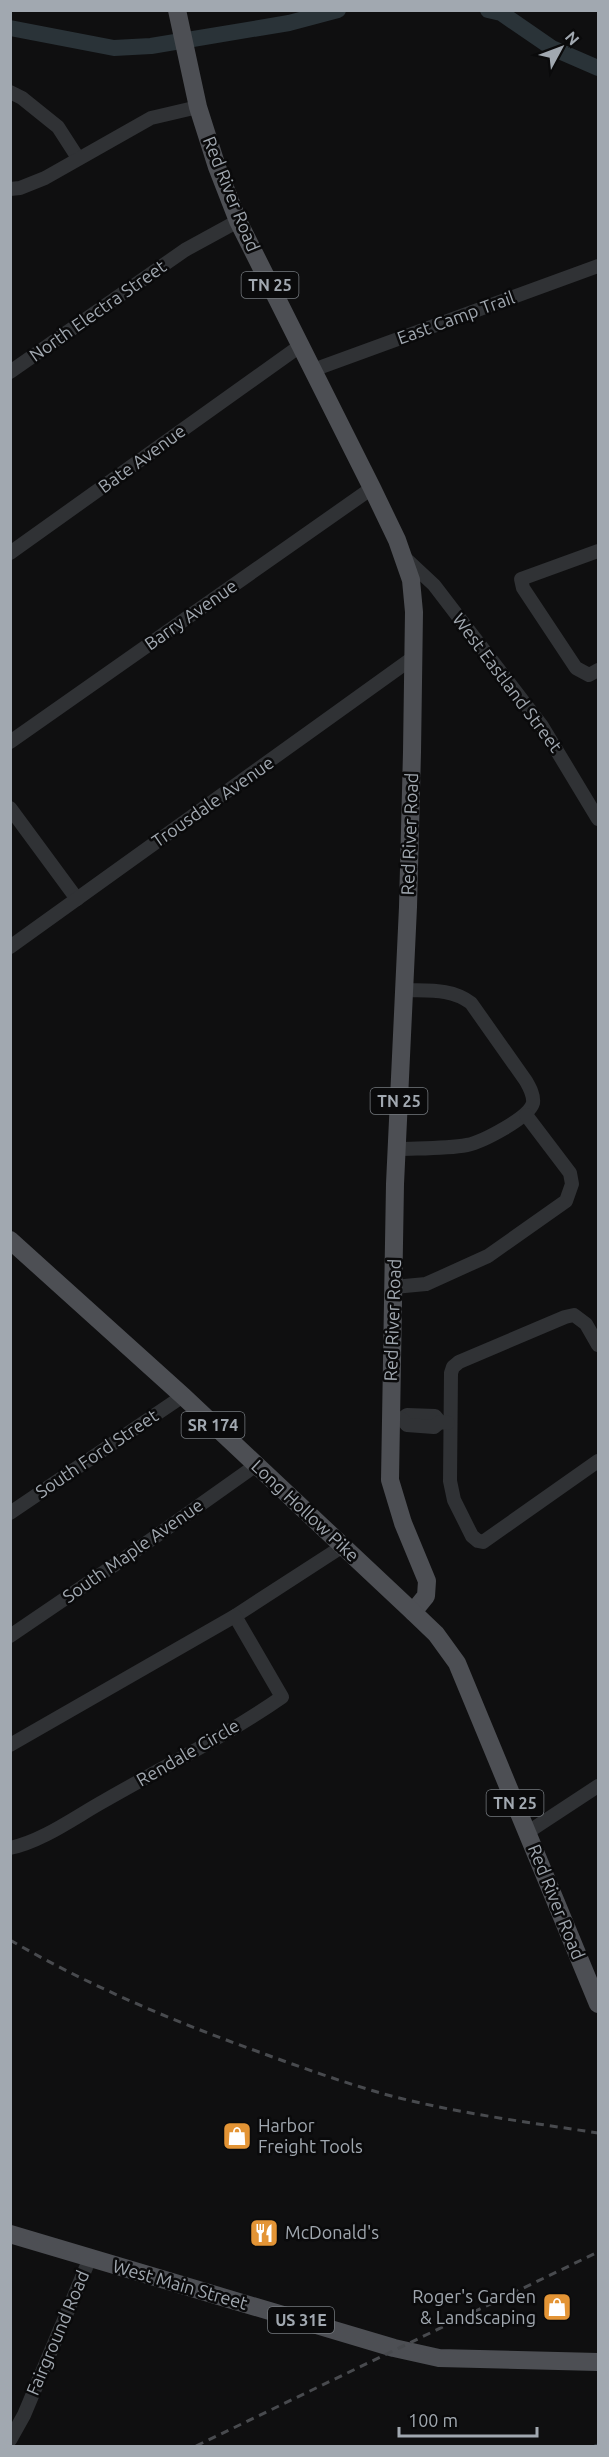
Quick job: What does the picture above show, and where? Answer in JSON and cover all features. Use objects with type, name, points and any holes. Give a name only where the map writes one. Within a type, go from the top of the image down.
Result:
[{"type":"main road","name":"Red River Road","points":[[178,15],[198,107],[217,167],[238,220],[372,488]]},
{"type":"main road","name":"West Eastland Street","points":[[372,488],[403,556],[411,580]]},
{"type":"main road","name":"Red River Road","points":[[411,580],[414,657],[397,1149],[394,1287],[396,1419],[390,1480],[393,1496],[427,1581],[426,1596],[413,1612],[436,1634],[457,1664],[598,2004]]},
{"type":"main road","name":"Long Hollow Pike","points":[[10,1240],[183,1396],[413,1612]]},
{"type":"main road","name":"West Main Street","points":[[10,2234],[394,2348],[439,2358],[598,2362]]},
{"type":"street","points":[[10,92],[22,98],[58,127],[78,158]]},
{"type":"street","points":[[10,189],[20,188],[45,178],[151,118],[198,107]]},
{"type":"street","name":"North Electra Street","points":[[10,372],[185,250],[238,220]]},
{"type":"street","name":"East Camp Trail","points":[[313,370],[598,266]]},
{"type":"street","name":"Bate Avenue","points":[[10,553],[300,346]]},
{"type":"street","name":"Barry Avenue","points":[[10,742],[372,488]]},
{"type":"street","points":[[598,551],[521,579],[523,588],[576,668],[589,675],[598,670]]},
{"type":"street","name":"West Eastland Street","points":[[403,556],[434,585],[542,726],[598,815]]},
{"type":"street","name":"Trousdale Avenue","points":[[10,947],[414,657]]},
{"type":"street","points":[[10,808],[77,898]]},
{"type":"street","points":[[397,1149],[468,1145],[490,1136],[526,1115],[532,1105],[533,1095],[471,1003],[459,994],[444,991],[404,990]]},
{"type":"street","points":[[394,1287],[426,1284],[467,1267],[488,1256],[566,1201],[572,1184],[570,1173],[526,1115]]},
{"type":"street","points":[[598,1345],[586,1324],[574,1315],[459,1362],[453,1367],[451,1374],[445,1422],[454,1500],[472,1536],[478,1541],[483,1542],[490,1538],[598,1461]]},
{"type":"street","name":"South Ford Street","points":[[10,1513],[183,1396]]},
{"type":"street","points":[[396,1419],[407,1425],[434,1427],[445,1422]]},
{"type":"street","name":"South Maple Avenue","points":[[10,1636],[255,1466]]},
{"type":"street","points":[[10,1745],[235,1616],[343,1546]]},
{"type":"street","name":"Rendale Circle","points":[[10,1848],[22,1846],[226,1732],[282,1697],[235,1616]]},
{"type":"street","points":[[528,1832],[598,1786]]},
{"type":"street","name":"Fairground Road","points":[[10,2440],[24,2415],[90,2258]]},
{"type":"waterway","points":[[10,28],[114,48],[151,46],[289,23],[338,10]]},
{"type":"waterway","points":[[488,10],[501,13],[552,48],[598,68]]},
{"type":"railway","points":[[10,1940],[70,1973],[163,2015],[337,2079],[437,2107],[598,2133]]},
{"type":"railway","points":[[196,2446],[598,2252]]},
{"type":"place","name":"Harbor Freight Tools","points":[[237,2136]]},
{"type":"place","name":"McDonald's","points":[[264,2233]]},
{"type":"place","name":"Roger's Garden & Landscaping","points":[[557,2307]]}]
